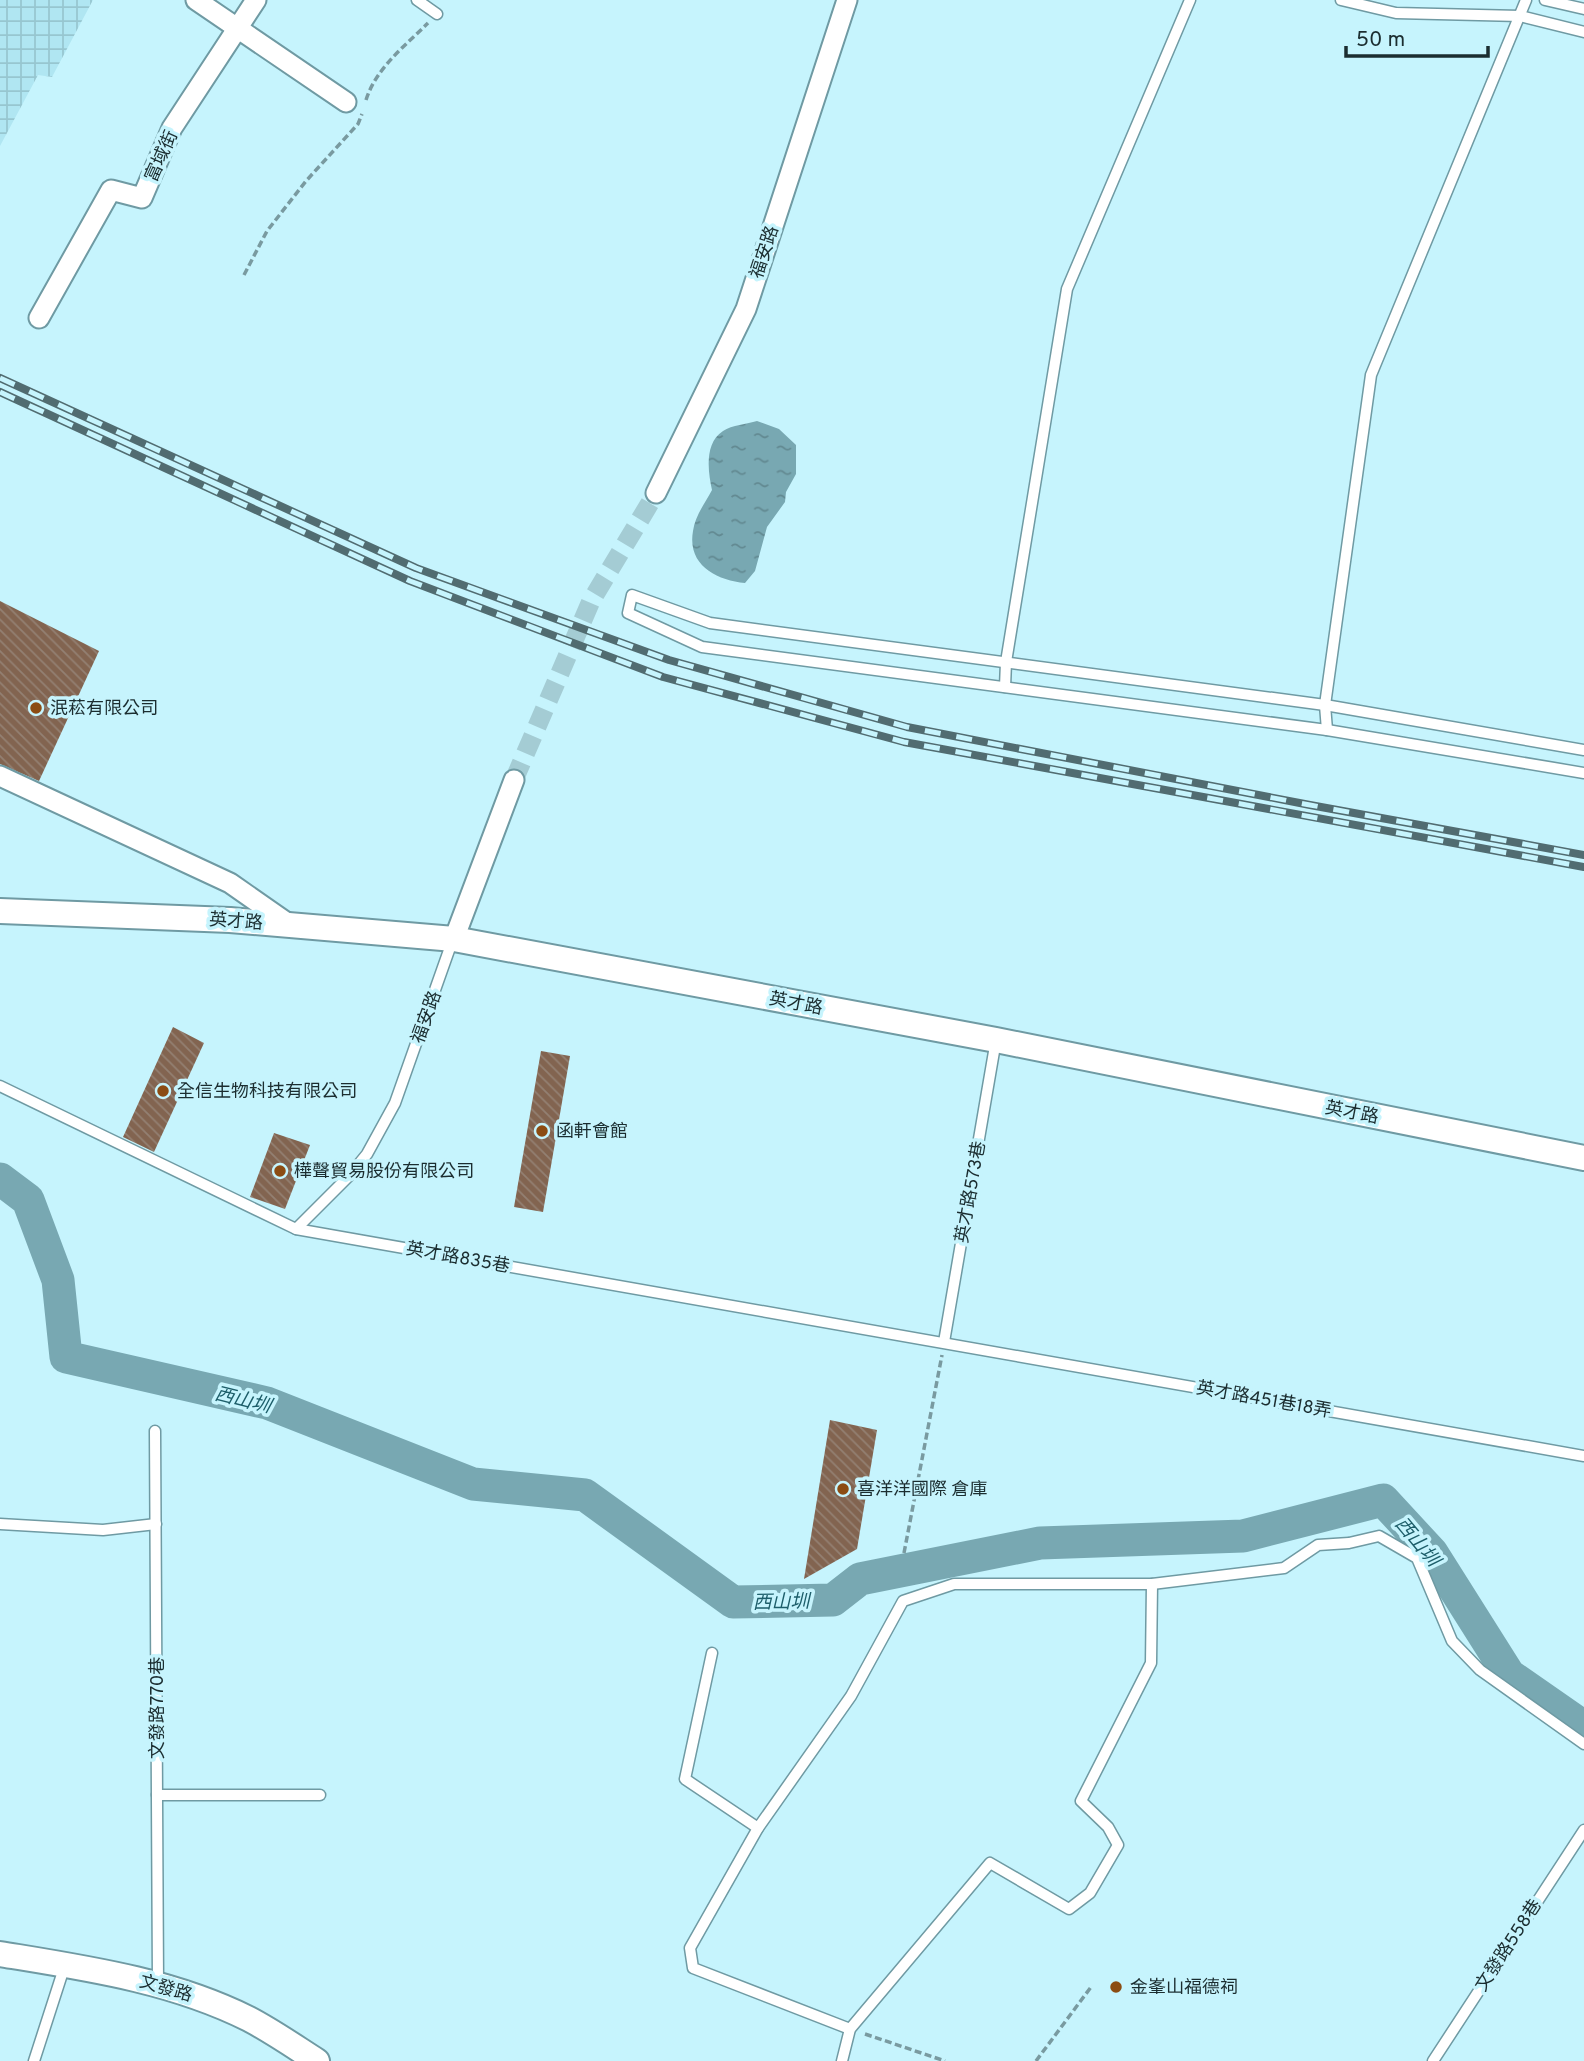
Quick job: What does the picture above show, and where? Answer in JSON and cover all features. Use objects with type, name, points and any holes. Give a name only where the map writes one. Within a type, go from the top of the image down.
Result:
[{"type":"street","points":[[196,0],[358,105]]},
{"type":"street","name":"富域街","points":[[39,318],[111,190],[142,198],[173,128],[256,0]]},
{"type":"street","name":"福安路","points":[[656,493],[746,309],[847,0]]},
{"type":"street","points":[[0,776],[230,883],[293,927]]},
{"type":"street","name":"福安路","points":[[453,939],[514,780]]},
{"type":"street","name":"英才路","points":[[0,911],[230,920],[453,939],[996,1040],[1584,1158]]},
{"type":"street","name":"文發路","points":[[0,1954],[158,1984],[249,2019],[317,2061]]},
{"type":"lane","points":[[417,0],[437,14]]},
{"type":"lane","points":[[1005,687],[1006,662],[1067,289],[1190,0]]},
{"type":"lane","points":[[1341,0],[1395,13],[1520,16],[1584,32]]},
{"type":"lane","points":[[1327,730],[1325,705],[1371,375],[1526,0]]},
{"type":"lane","points":[[1545,0],[1584,9]]},
{"type":"lane","points":[[1584,750],[1325,705],[710,623],[632,596],[628,613],[702,647],[1327,730],[1584,773]]},
{"type":"lane","name":"福安路","points":[[296,1229],[367,1154],[395,1102],[453,939]]},
{"type":"lane","name":"英才路573巷","points":[[944,1342],[996,1040]]},
{"type":"lane","name":"英才路835巷","points":[[0,1086],[296,1229],[944,1342]]},
{"type":"lane","name":"英才路451巷18弄","points":[[944,1342],[1584,1456]]},
{"type":"lane","name":"文發路770巷","points":[[155,1432],[158,1984]]},
{"type":"lane","points":[[0,1524],[103,1530],[156,1524]]},
{"type":"lane","points":[[850,2029],[694,1968],[690,1948],[758,1828],[851,1696],[903,1601],[954,1584],[1152,1584],[1284,1568],[1318,1545],[1349,1543],[1379,1536],[1417,1558],[1452,1641],[1480,1670],[1584,1744]]},
{"type":"lane","points":[[842,2061],[850,2029],[990,1863],[1069,1909],[1090,1893],[1118,1845],[1108,1827],[1081,1801],[1151,1663],[1152,1584]]},
{"type":"lane","points":[[712,1653],[685,1779],[758,1828]]},
{"type":"lane","points":[[157,1794],[320,1795]]},
{"type":"lane","name":"文發路558巷","points":[[1433,2061],[1584,1830]]},
{"type":"lane","points":[[34,2061],[65,1965]]},
{"type":"path","points":[[244,275],[267,231],[306,181],[358,124],[358,105],[385,65],[437,14]]},
{"type":"path","points":[[904,1553],[944,1342]]},
{"type":"path","points":[[1036,2061],[1091,1987]]},
{"type":"path","points":[[850,2029],[945,2061]]},
{"type":"shaded area","points":[[0,0],[93,0],[52,77],[38,75],[0,146]]},
{"type":"water","points":[[757,421],[779,429],[796,445],[796,474],[786,492],[785,502],[767,527],[755,571],[745,583],[724,578],[706,569],[699,562],[692,543],[694,525],[712,490],[709,458],[713,443],[717,436],[727,429]]},
{"type":"building","name":"泯菘有限公司","points":[[0,601],[99,651],[39,781],[0,764]]},
{"type":"building","name":"全信生物科技有限公司","points":[[173,1027],[204,1043],[154,1152],[123,1137]]},
{"type":"building","name":"函軒會館","points":[[541,1051],[570,1056],[543,1212],[514,1207]]},
{"type":"building","name":"樺聲貿易股份有限公司","points":[[274,1133],[310,1145],[285,1209],[250,1197]]},
{"type":"building","name":"喜洋洋國際 倉庫","points":[[830,1420],[877,1430],[857,1549],[804,1579]]},
{"type":"waterway","name":"西山圳","points":[[0,1179],[28,1200],[58,1280],[66,1357],[267,1403],[473,1484],[585,1495],[733,1602],[833,1600],[860,1579],[1040,1543],[1243,1536],[1383,1500],[1432,1553],[1509,1675],[1584,1727]]},
{"type":"tunnel","points":[[514,780],[591,601],[656,493]]},
{"type":"railway","points":[[0,378],[416,568],[669,660],[907,727],[1584,855]]},
{"type":"railway","points":[[0,392],[410,581],[663,677],[904,742],[1584,867]]},
{"type":"place","name":"泯菘有限公司","points":[[36,708]]},
{"type":"place","name":"全信生物科技有限公司","points":[[163,1091]]},
{"type":"place","name":"函軒會館","points":[[542,1131]]},
{"type":"place","name":"樺聲貿易股份有限公司","points":[[280,1171]]},
{"type":"place","name":"喜洋洋國際 倉庫","points":[[843,1489]]},
{"type":"place","name":"金峯山福德祠","points":[[1116,1987]]}]
